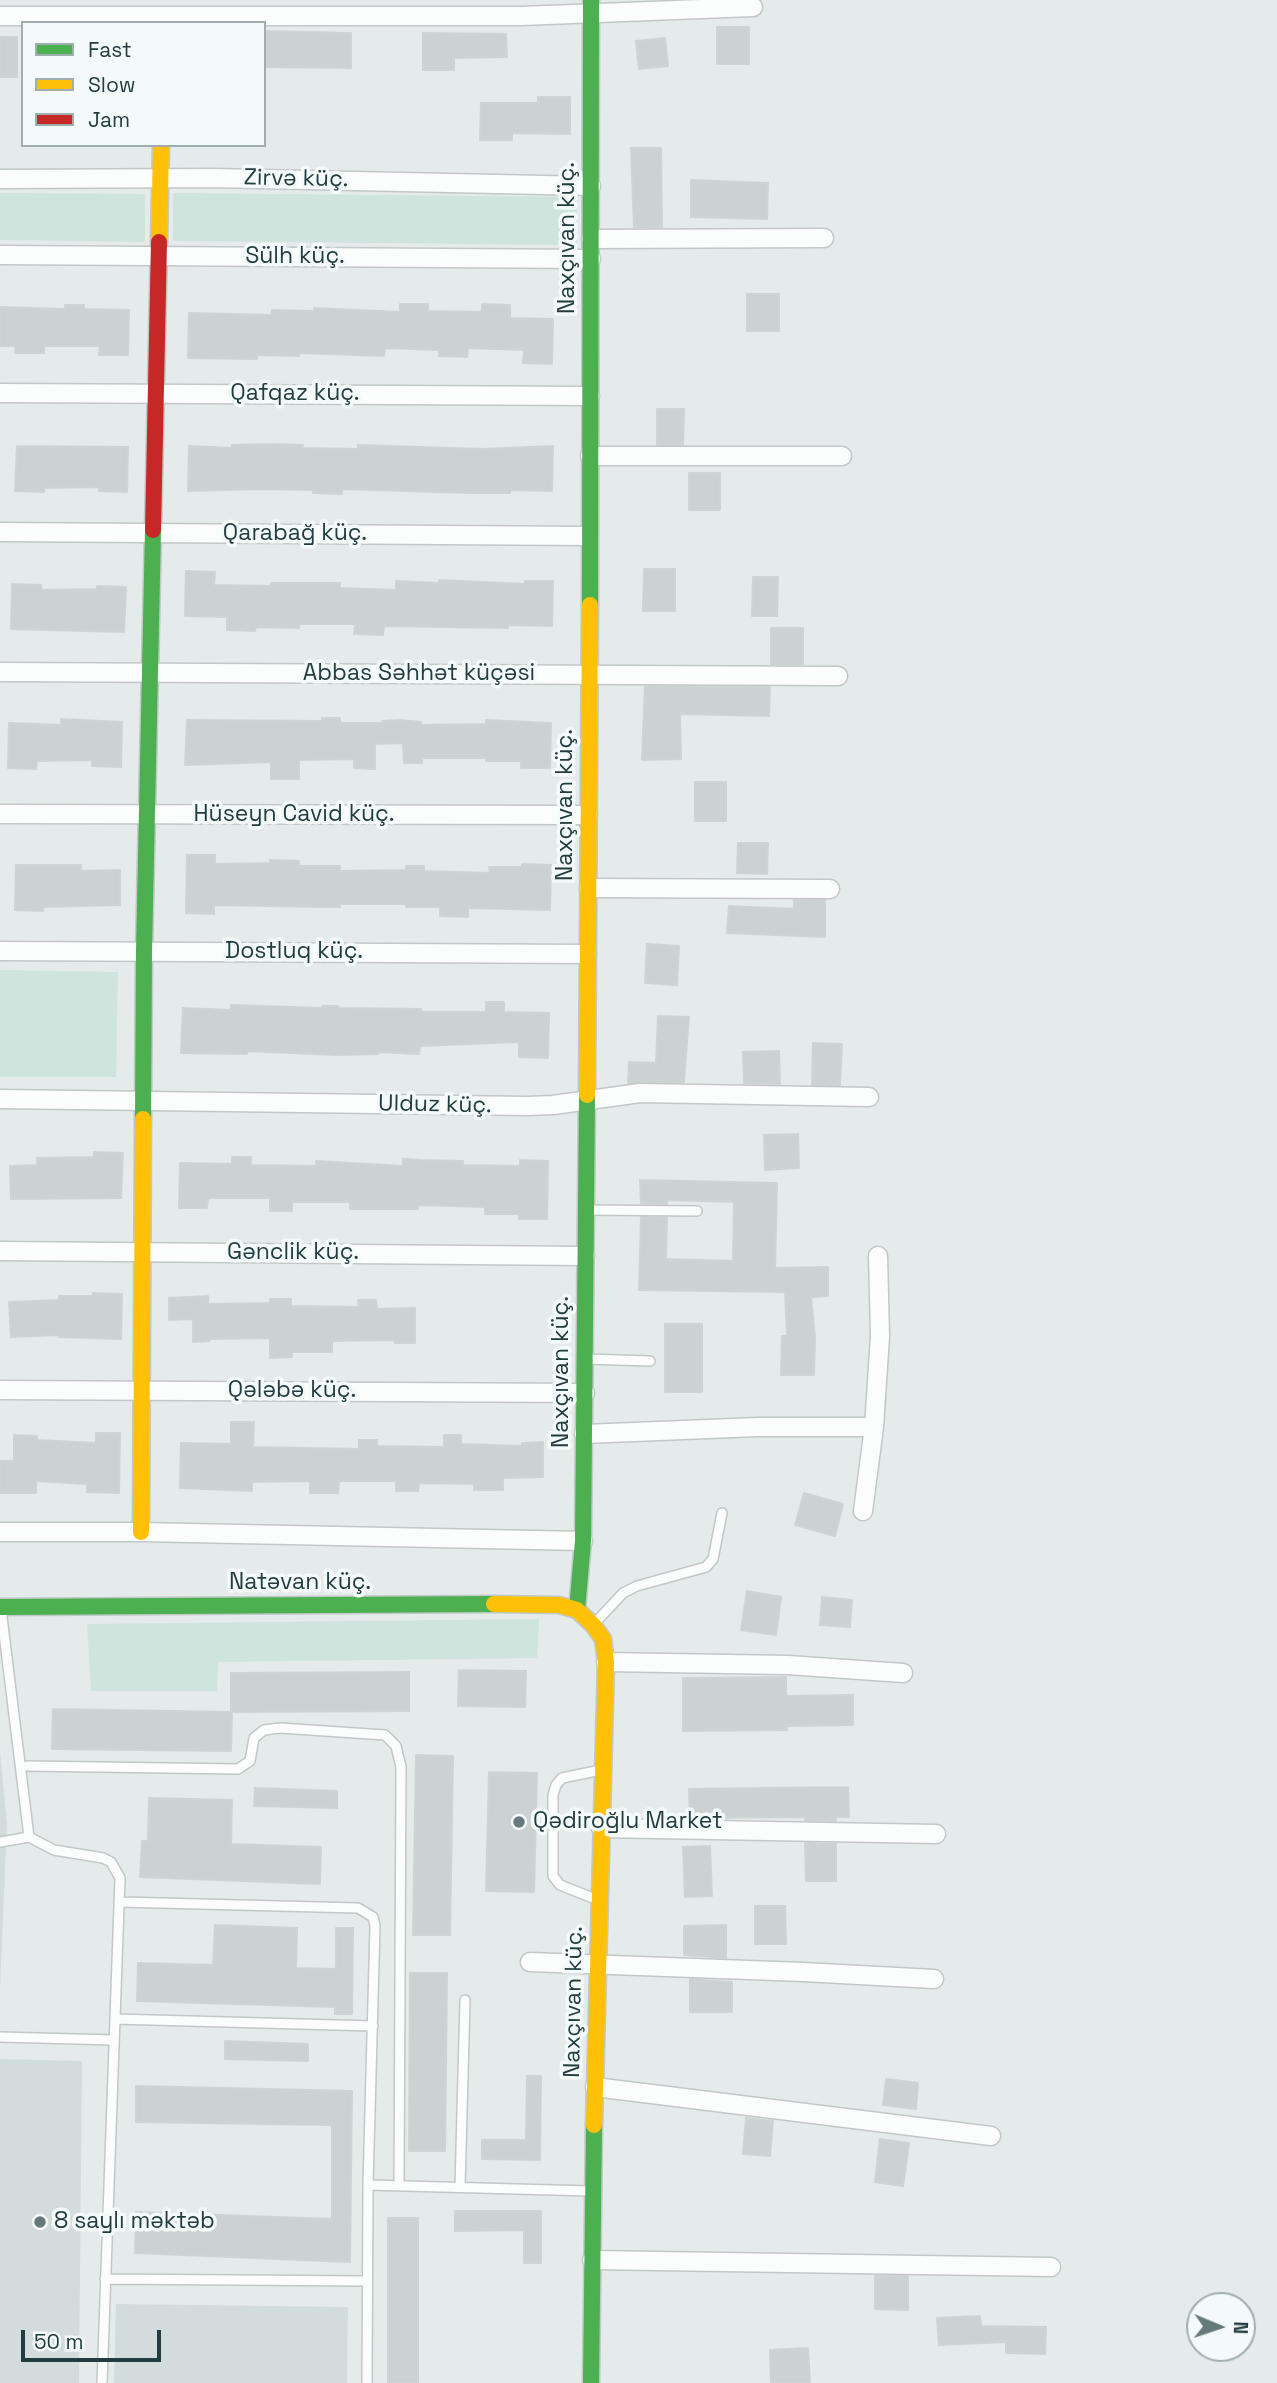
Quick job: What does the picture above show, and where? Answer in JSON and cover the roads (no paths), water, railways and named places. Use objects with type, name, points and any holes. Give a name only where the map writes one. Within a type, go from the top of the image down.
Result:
[{"type":"street","points":[[0,16],[164,13],[521,16],[591,7],[754,7]]},
{"type":"street","name":"Naxçıvan küç.","points":[[577,1610],[583,1541],[589,888],[591,7]]},
{"type":"street","points":[[141,1532],[144,951],[161,147]]},
{"type":"street","name":"Zirvə küç.","points":[[0,179],[161,178],[591,186]]},
{"type":"street","points":[[591,239],[824,238]]},
{"type":"street","name":"Sülh küç.","points":[[0,255],[591,258]]},
{"type":"street","name":"Qafqaz küç.","points":[[0,393],[590,396]]},
{"type":"street","points":[[590,456],[842,456]]},
{"type":"street","name":"Qarabağ küç.","points":[[0,532],[589,536]]},
{"type":"street","name":"Abbas Səhhət küçəsi","points":[[0,672],[838,676]]},
{"type":"street","name":"Hüseyn Cavid küç.","points":[[0,814],[588,815]]},
{"type":"street","points":[[589,888],[830,889]]},
{"type":"street","name":"Dostluq küç.","points":[[0,951],[587,954]]},
{"type":"street","name":"Ulduz küç.","points":[[0,1099],[528,1106],[640,1093],[869,1097]]},
{"type":"street","name":"Gənclik küç.","points":[[0,1251],[585,1256]]},
{"type":"street","points":[[863,1511],[874,1427],[880,1336],[878,1256]]},
{"type":"street","name":"Qələbə küç.","points":[[0,1390],[584,1393]]},
{"type":"street","points":[[584,1434],[758,1427],[874,1427]]},
{"type":"street","points":[[0,1532],[141,1532],[583,1541]]},
{"type":"street","name":"Natəvan küç.","points":[[1,1607],[516,1604],[559,1605],[577,1610]]},
{"type":"street","points":[[577,1610],[593,1625]]},
{"type":"street","name":"Naxçıvan küç.","points":[[591,2383],[592,2191],[606,1662],[603,1639],[593,1625]]},
{"type":"street","points":[[606,1662],[788,1665],[903,1673]]},
{"type":"street","points":[[601,1828],[936,1833]]},
{"type":"street","points":[[530,1962],[934,1979]]},
{"type":"street","points":[[595,2087],[991,2136]]},
{"type":"street","points":[[592,2260],[1051,2267]]},
{"type":"lane","points":[[586,1210],[697,1211]]},
{"type":"lane","points":[[584,1359],[650,1361]]},
{"type":"lane","points":[[593,1625],[622,1593],[637,1586],[706,1567],[713,1559],[722,1513]]},
{"type":"lane","points":[[1,1607],[29,1837]]},
{"type":"lane","points":[[27,1766],[238,1769],[250,1761],[254,1738],[264,1730],[280,1728],[385,1735],[396,1746],[401,1767],[398,2186]]},
{"type":"lane","points":[[599,1901],[560,1885],[554,1876],[553,1795],[562,1778],[603,1769]]},
{"type":"lane","points":[[0,1842],[29,1837],[54,1850],[103,1858],[111,1862],[120,1878],[102,2383]]},
{"type":"lane","points":[[120,1902],[358,1908],[373,1917],[375,1926],[366,2383]]},
{"type":"lane","points":[[460,2188],[465,2000]]},
{"type":"lane","points":[[115,2018],[373,2026]]},
{"type":"lane","points":[[0,2037],[114,2040]]},
{"type":"lane","points":[[368,2185],[592,2191]]},
{"type":"lane","points":[[105,2279],[366,2281]]},
{"type":"place","name":"Qədiroğlu Market","points":[[519,1822]]},
{"type":"place","name":"8 saylı məktəb","points":[[40,2222]]}]
